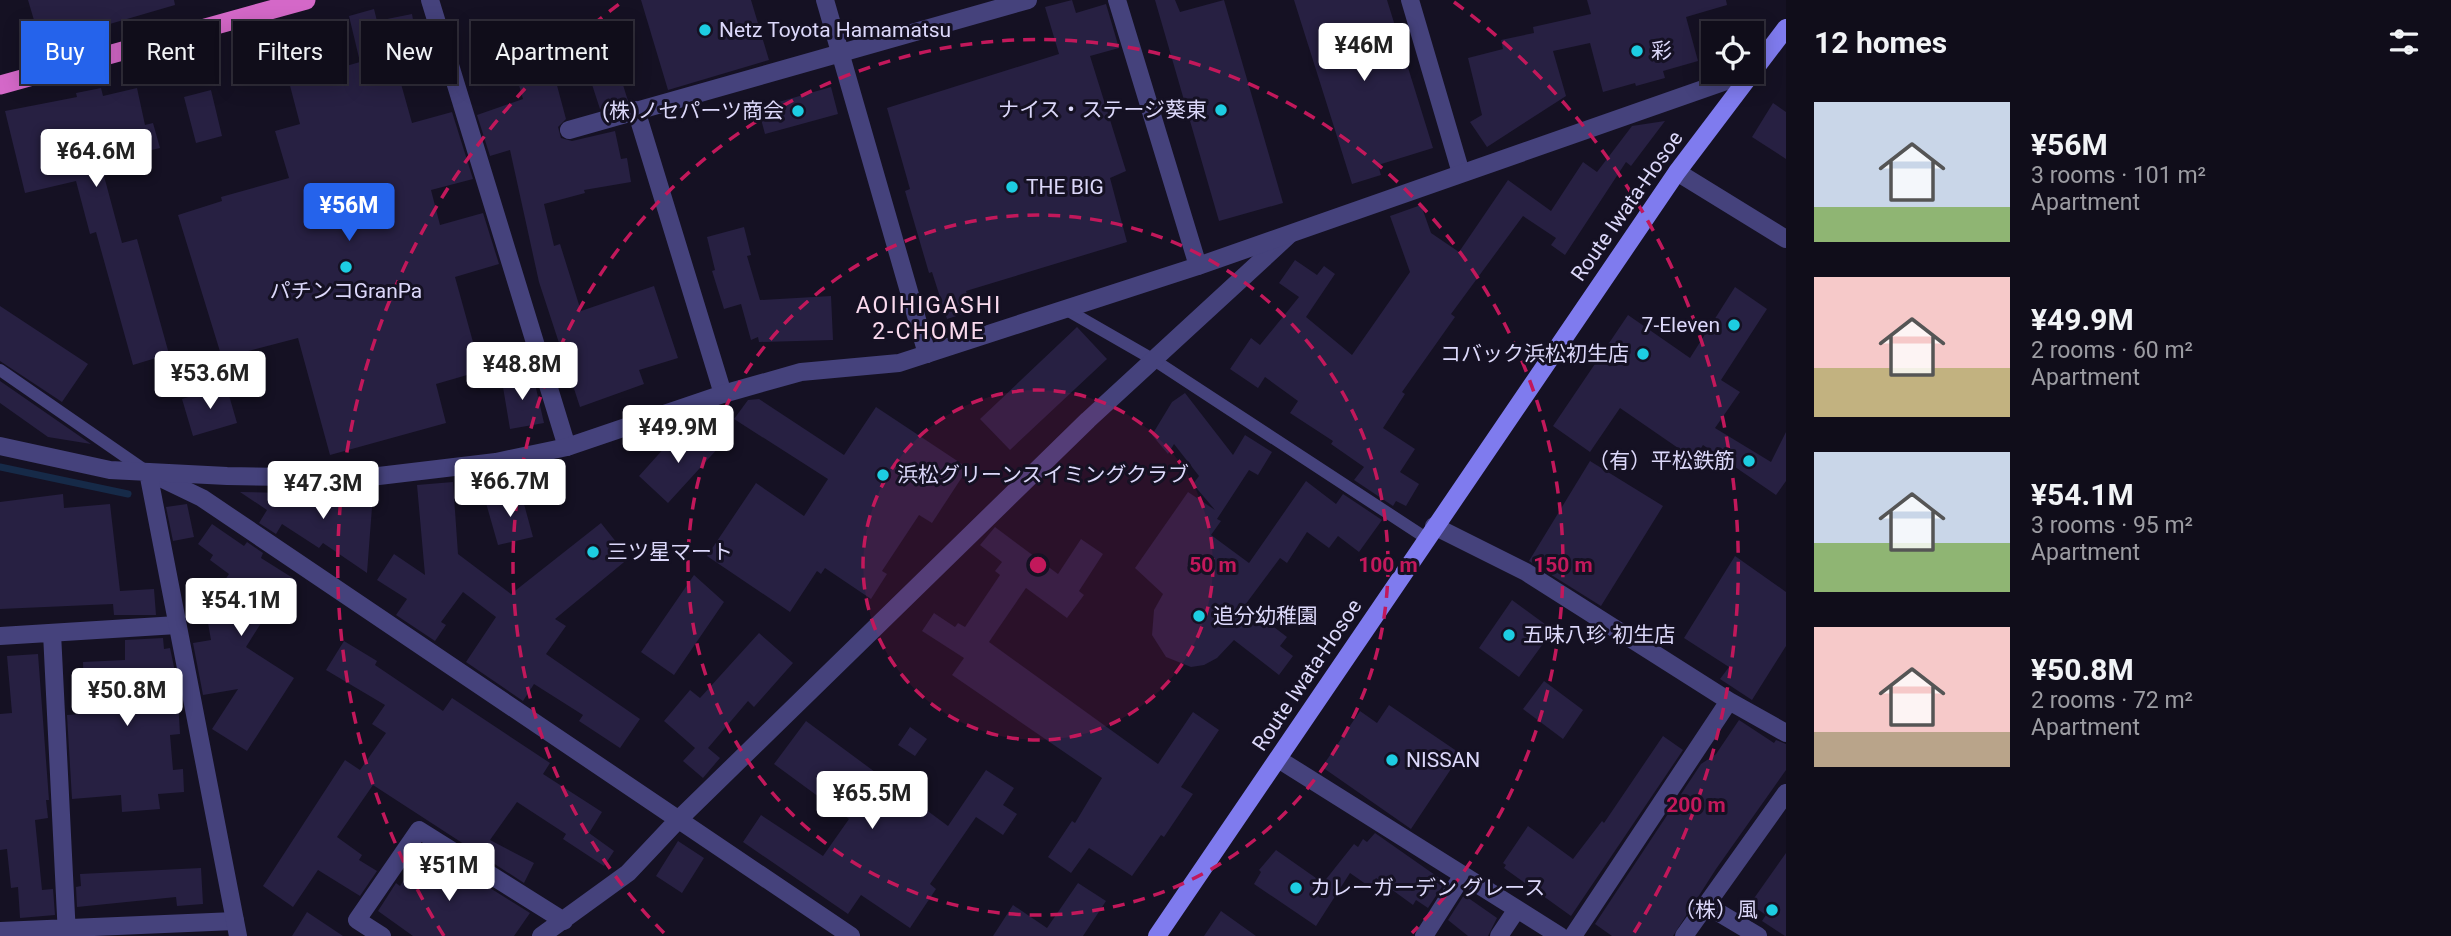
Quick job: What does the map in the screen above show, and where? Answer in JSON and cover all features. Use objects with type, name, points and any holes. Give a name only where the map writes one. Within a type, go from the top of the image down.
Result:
[{"type":"highway","points":[[0,85],[306,0]]},
{"type":"main road","name":"Route Iwata-Hosoe","points":[[1157,936],[1677,172],[1781,42],[1786,28]]},
{"type":"street","points":[[430,0],[567,447]]},
{"type":"street","points":[[825,0],[927,354]]},
{"type":"street","points":[[569,130],[1028,0]]},
{"type":"street","points":[[1117,0],[1198,266]]},
{"type":"street","points":[[1410,0],[1461,173]]},
{"type":"street","points":[[1764,54],[1781,42]]},
{"type":"street","points":[[0,446],[110,470],[148,472],[362,478],[496,463],[567,447],[723,394],[801,372],[899,363],[1289,235],[1717,84]]},
{"type":"street","points":[[636,110],[723,394]]},
{"type":"street","points":[[1677,172],[1786,239]]},
{"type":"street","points":[[541,936],[628,873],[677,821],[1154,360],[1289,235]]},
{"type":"street","points":[[148,472],[201,498],[851,936]]},
{"type":"street","points":[[0,931],[236,928],[148,472]]},
{"type":"street","points":[[1430,532],[1526,572],[1729,701],[1786,733]]},
{"type":"street","points":[[0,636],[177,625]]},
{"type":"street","points":[[52,633],[67,932]]},
{"type":"street","points":[[1573,936],[1729,701]]},
{"type":"street","points":[[1278,759],[1560,936]]},
{"type":"street","points":[[1684,936],[1786,793]]},
{"type":"street","points":[[382,936],[357,920],[419,830],[564,920]]},
{"type":"street","points":[[1424,936],[1463,875]]},
{"type":"street","points":[[1706,905],[1758,936]]},
{"type":"street","points":[[1499,936],[1517,909]]},
{"type":"lane","points":[[1067,310],[1154,360],[1430,532]]},
{"type":"lane","points":[[0,370],[148,472]]},
{"type":"building","points":[[28,0],[174,0],[175,5],[109,24],[109,21],[34,21]]},
{"type":"building","name":"Netz Toyota Hamamatsu","points":[[641,0],[751,0],[769,60],[668,90]]},
{"type":"building","name":"THE BIG","points":[[1072,0],[1076,13],[1106,4],[1119,48],[1090,56],[1126,171],[1110,178],[1127,242],[966,291],[972,311],[947,319],[932,272],[929,273],[905,191],[910,189],[887,108],[1059,54],[1045,7]]},
{"type":"building","name":"ナイス・ステージ葵東","points":[[1155,0],[1175,0],[1180,12],[1224,0],[1283,203],[1219,221]]},
{"type":"building","points":[[1294,0],[1387,0],[1433,148],[1378,165],[1381,175],[1352,184]]},
{"type":"building","points":[[1587,0],[1726,0],[1727,5],[1686,17],[1698,61],[1663,71],[1665,78],[1636,86],[1635,83],[1603,92],[1590,43],[1553,51],[1566,96],[1487,147],[1470,122],[1482,115],[1468,58],[1503,49],[1501,40],[1534,33],[1533,27],[1591,14]]},
{"type":"building","name":"パチンコGranPa","points":[[374,9],[377,21],[361,21],[361,84],[401,84],[412,123],[452,112],[473,179],[431,190],[440,225],[483,213],[499,264],[455,277],[481,371],[436,384],[446,423],[330,455],[298,338],[222,358],[178,215],[222,201],[221,197],[289,178],[275,131],[300,124],[290,84],[347,84],[347,66],[360,62],[349,16]]},
{"type":"building","name":"パチンコGranPa","points":[[412,14],[413,21],[377,21]]},
{"type":"building","points":[[519,84],[557,84],[566,119],[558,127],[561,138],[572,141],[615,131],[621,159],[627,158],[631,182],[584,190],[585,193],[544,204],[554,246],[560,244],[581,311],[654,286],[678,358],[639,370],[644,384],[580,407],[539,282],[510,150],[490,156],[477,115],[523,99]]},
{"type":"building","points":[[592,84],[623,84],[628,101],[600,109]]},
{"type":"building","name":"(株)ノセパーツ商会","points":[[831,87],[838,114],[765,134],[758,108]]},
{"type":"building","points":[[101,88],[103,96],[137,88],[145,125],[153,123],[160,148],[118,158],[121,172],[104,176],[122,243],[137,239],[169,354],[133,365],[96,232],[90,234],[76,181],[25,193],[5,111],[77,97],[76,93]]},
{"type":"building","points":[[211,90],[222,136],[196,143],[184,97]]},
{"type":"building","points":[[1773,103],[1786,112],[1786,159],[1752,137]]},
{"type":"building","points":[[1665,121],[1631,166],[1626,162],[1565,255],[1551,245],[1556,238],[1523,216],[1451,314],[1455,317],[1402,392],[1405,394],[1383,428],[1415,449],[1400,472],[1419,484],[1406,506],[1396,501],[1393,506],[1354,480],[1364,467],[1331,444],[1333,441],[1290,413],[1298,401],[1265,377],[1258,388],[1230,369],[1251,338],[1260,345],[1299,297],[1279,283],[1295,260],[1317,275],[1324,266],[1335,274],[1306,317],[1352,355],[1410,272],[1390,216],[1421,205],[1431,233],[1459,252],[1508,180],[1551,211],[1583,162],[1597,172],[1632,126]]},
{"type":"building","points":[[744,227],[751,255],[747,256],[760,300],[831,296],[833,340],[759,342],[758,337],[751,340],[741,304],[724,309],[712,271],[715,270],[707,237]]},
{"type":"building","name":"コバック浜松初生店","points":[[1735,287],[1767,309],[1721,380],[1740,392],[1715,428],[1771,462],[1786,432],[1786,481],[1776,495],[1703,445],[1694,459],[1620,408],[1590,452],[1553,426],[1628,315],[1690,358]]},
{"type":"building","points":[[0,306],[88,364],[62,402],[0,361]]},
{"type":"building","points":[[1077,327],[1107,359],[1010,450],[980,419]]},
{"type":"building","points":[[533,375],[544,423],[510,429],[502,381]]},
{"type":"building","points":[[0,381],[91,444],[48,437],[0,403]]},
{"type":"building","points":[[226,385],[237,423],[193,436],[182,399]]},
{"type":"building","points":[[1185,393],[1233,455],[1245,435],[1272,452],[1258,475],[1249,470],[1217,519],[1221,521],[1211,535],[1249,563],[1306,481],[1336,504],[1343,494],[1382,520],[1359,552],[1338,536],[1329,548],[1307,532],[1287,563],[1280,558],[1245,605],[1287,637],[1280,646],[1293,656],[1279,675],[1234,640],[1217,658],[1204,665],[1191,667],[1166,657],[1152,635],[1154,610],[1163,594],[1135,568],[1188,492],[1215,510],[1193,484],[1199,476],[1174,444],[1168,454],[1152,435],[1172,402]]},
{"type":"building","points":[[759,399],[844,455],[876,407],[968,468],[932,523],[919,515],[882,571],[887,574],[871,599],[825,568],[821,574],[817,571],[790,612],[707,556],[756,483],[804,516],[828,479],[734,419],[748,400]]},
{"type":"building","points":[[704,430],[721,445],[668,503],[639,476],[675,436],[688,448]]},
{"type":"building","points":[[1590,461],[1663,506],[1601,606],[1529,561]]},
{"type":"building","points":[[453,482],[458,554],[511,594],[601,523],[629,558],[555,619],[566,626],[546,654],[640,719],[620,748],[579,721],[583,715],[534,684],[523,701],[466,662],[496,617],[463,592],[441,622],[446,625],[435,641],[396,615],[407,599],[377,580],[394,554],[425,575],[417,485]]},
{"type":"building","points":[[340,491],[373,494],[367,573],[323,543],[319,548],[282,524],[276,534],[259,523],[267,510],[240,492],[285,493],[300,503],[304,496],[330,512],[331,493],[341,494]]},
{"type":"building","points":[[521,493],[533,537],[498,545],[486,503]]},
{"type":"building","points":[[63,494],[64,508],[110,504],[120,591],[154,589],[156,615],[114,615],[113,604],[0,609],[0,502]]},
{"type":"building","points":[[187,504],[194,537],[173,541],[166,507]]},
{"type":"building","points":[[212,524],[244,546],[247,542],[263,553],[261,558],[296,580],[285,596],[280,593],[246,647],[294,678],[247,751],[212,729],[238,689],[203,695],[193,643],[211,640],[204,600],[212,599],[229,574],[210,560],[213,555],[198,544]]},
{"type":"building","points":[[995,527],[1058,574],[1081,539],[1103,554],[1079,591],[1084,595],[1067,618],[1026,588],[989,642],[1158,764],[1193,712],[1219,730],[1181,787],[1193,794],[1164,837],[1161,835],[1132,876],[1089,848],[1071,873],[1048,857],[1072,821],[1075,823],[1102,778],[952,675],[964,658],[922,631],[934,613],[955,627],[958,623],[965,627],[1000,575],[995,571],[1002,562],[980,545]]},
{"type":"building","points":[[1735,556],[1786,592],[1786,646],[1752,700],[1720,679],[1729,667],[1684,638]]},
{"type":"building","points":[[694,575],[724,602],[674,675],[641,652]]},
{"type":"building","points":[[1512,600],[1553,630],[1519,677],[1479,648]]},
{"type":"building","points":[[759,633],[793,663],[754,707],[748,701],[708,748],[720,758],[703,778],[683,761],[695,748],[664,721],[690,690],[700,698]]},
{"type":"building","points":[[163,638],[164,649],[170,648],[181,700],[178,700],[180,734],[170,735],[173,770],[183,769],[184,792],[158,794],[160,809],[122,812],[121,795],[72,799],[67,715],[80,714],[79,693],[84,693],[83,662],[125,660],[125,640]]},
{"type":"building","points":[[344,641],[377,661],[375,665],[443,711],[452,698],[550,763],[543,774],[602,812],[589,833],[614,851],[604,866],[563,839],[566,834],[517,802],[490,840],[534,863],[524,883],[373,785],[337,837],[362,855],[359,860],[377,871],[360,896],[318,870],[293,907],[263,886],[345,760],[360,770],[386,733],[372,724],[385,705],[326,670]]},
{"type":"building","points":[[38,654],[49,800],[46,800],[48,818],[35,820],[42,890],[53,889],[55,915],[20,918],[18,887],[11,888],[7,849],[0,850],[0,714],[12,713],[7,656]]},
{"type":"building","points":[[1544,681],[1583,710],[1563,739],[1523,709]]},
{"type":"building","name":"NISSAN","points":[[1389,705],[1461,754],[1411,829],[1322,767],[1360,711],[1377,723]]},
{"type":"building","points":[[1739,720],[1774,743],[1776,740],[1786,744],[1786,770],[1716,869],[1673,936],[1612,936],[1595,924],[1701,764],[1716,754]]},
{"type":"building","points":[[806,721],[948,826],[986,770],[1014,788],[1003,805],[1017,814],[1003,835],[976,817],[930,884],[936,889],[910,928],[861,895],[848,914],[743,842],[761,815],[823,856],[849,819],[774,764]]},
{"type":"building","points":[[910,727],[927,739],[915,756],[898,745]]},
{"type":"building","points":[[1663,736],[1683,750],[1571,916],[1504,868],[1506,865],[1503,863],[1528,826],[1573,859],[1602,821],[1604,823]]},
{"type":"building","points":[[1375,833],[1445,882],[1428,908],[1416,900],[1413,905],[1376,878],[1370,887],[1350,873],[1316,926],[1254,884],[1261,872],[1259,870],[1276,850],[1323,883],[1354,844],[1358,847],[1363,839],[1367,842]]},
{"type":"building","points":[[678,841],[704,858],[682,893],[656,876]]},
{"type":"building","points":[[424,847],[530,913],[514,936],[413,936],[378,911],[396,883],[400,886]]},
{"type":"building","name":"（株）風","points":[[1786,853],[1785,936],[1762,921],[1766,915],[1750,904]]},
{"type":"building","points":[[201,868],[203,904],[177,906],[176,897],[77,907],[76,887],[81,886],[80,874]]},
{"type":"building","points":[[1078,883],[1106,901],[1083,936],[993,936],[1013,905],[1047,928]]},
{"type":"building","points":[[1464,895],[1497,918],[1488,936],[1468,936],[1448,920]]},
{"type":"building","points":[[1221,911],[1256,936],[1204,936]]},
{"type":"building","points":[[307,912],[343,936],[292,936]]},
{"type":"waterway","points":[[0,467],[128,494]]},
{"type":"place","name":"Netz Toyota Hamamatsu","points":[[705,30]]},
{"type":"place","name":"彩","points":[[1637,51]]},
{"type":"place","name":"ナイス・ステージ葵東","points":[[1221,110]]},
{"type":"place","name":"(株)ノセパーツ商会","points":[[798,111]]},
{"type":"place","name":"THE BIG","points":[[1012,187]]},
{"type":"place","name":"パチンコGranPa","points":[[346,267]]},
{"type":"place","name":"7-Eleven","points":[[1734,325]]},
{"type":"place","name":"コバック浜松初生店","points":[[1643,354]]},
{"type":"place","name":"（有）平松鉄筋","points":[[1749,461]]},
{"type":"place","name":"浜松グリーンスイミングクラブ","points":[[883,475]]},
{"type":"place","name":"三ツ星マート","points":[[593,552]]},
{"type":"place","name":"追分幼稚園","points":[[1199,616]]},
{"type":"place","name":"五味八珍 初生店","points":[[1509,635]]},
{"type":"place","name":"NISSAN","points":[[1392,760]]},
{"type":"place","name":"カレーガーデン グレース","points":[[1296,888]]},
{"type":"place","name":"（株）風","points":[[1772,910]]},
{"type":"district","name":"AOIHIGASHI 2-CHOME","points":[[929,318]]}]
